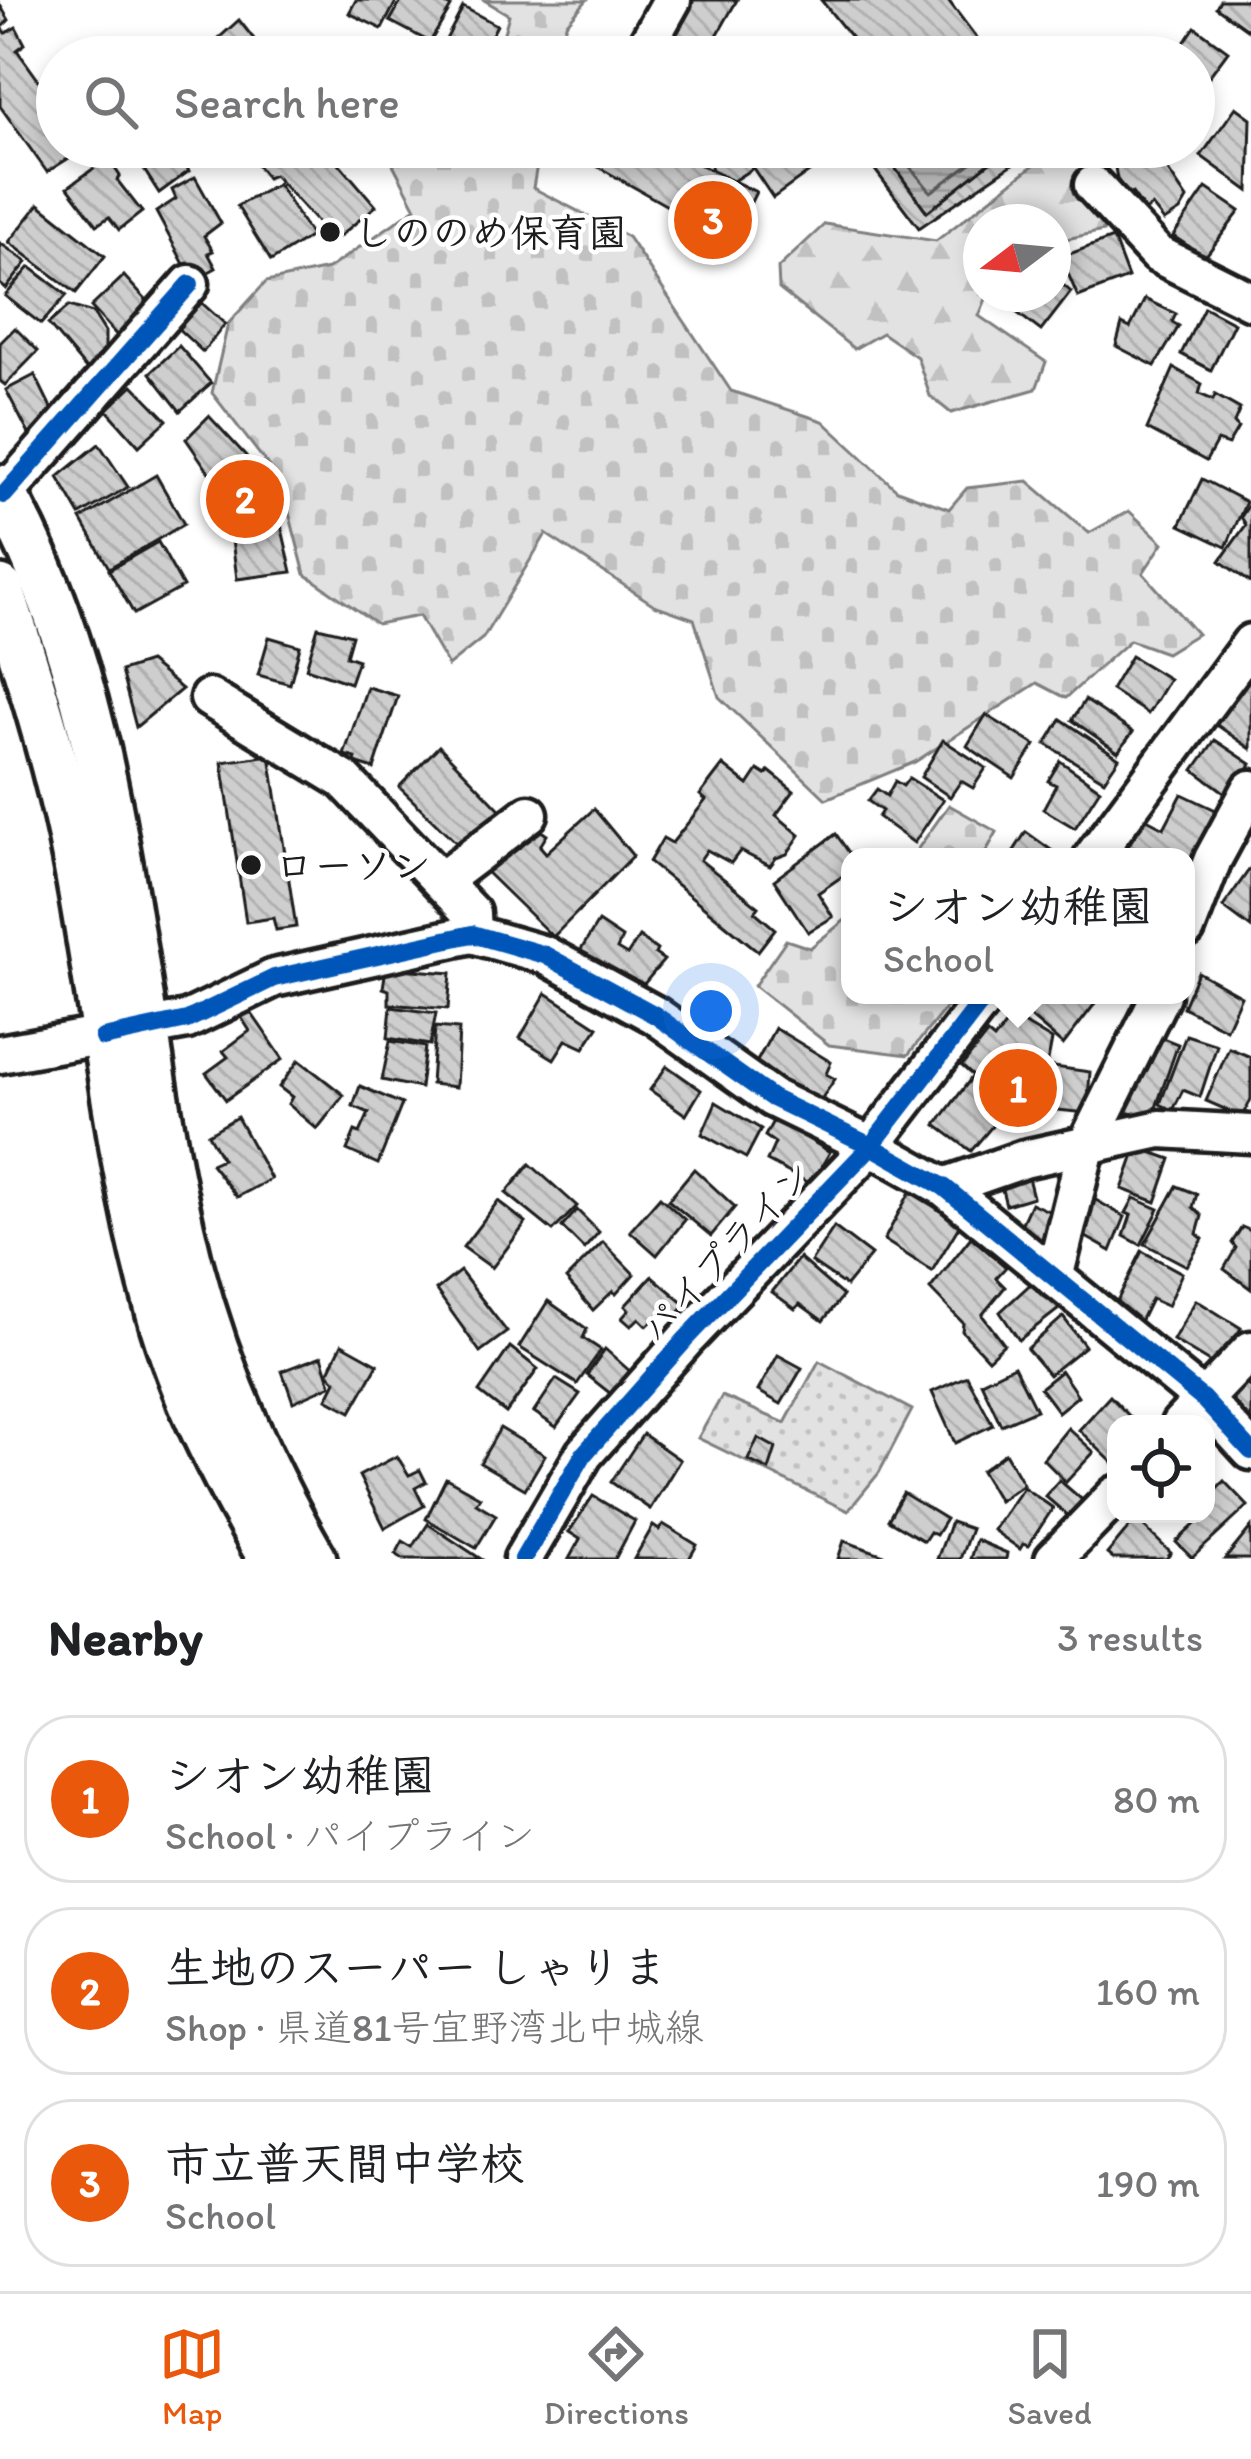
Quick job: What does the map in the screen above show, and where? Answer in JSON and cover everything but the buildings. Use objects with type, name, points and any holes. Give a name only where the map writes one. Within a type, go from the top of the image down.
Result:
[{"type":"main road","points":[[2,491],[49,591],[87,718],[112,835],[141,1241],[160,1316],[187,1388],[244,1512],[272,1559]]},
{"type":"main road","points":[[0,590],[58,775],[124,1034],[222,1370],[281,1504],[314,1559]]},
{"type":"street","points":[[652,36],[672,0]]},
{"type":"street","points":[[1093,185],[1157,254],[1251,301]]},
{"type":"street","points":[[2,491],[190,284]]},
{"type":"street","points":[[1100,848],[1251,643]]},
{"type":"street","points":[[209,698],[344,780],[471,913],[472,934]]},
{"type":"street","points":[[1195,906],[1213,859],[1251,789]]},
{"type":"street","points":[[441,881],[529,814]]},
{"type":"street","points":[[0,1054],[187,1020],[274,979],[472,934],[545,955],[655,1015],[772,1098],[944,1187],[1054,1278],[1192,1412],[1251,1451]]},
{"type":"street","name":"パイプライン","points":[[523,1559],[584,1454],[872,1146],[980,1004]]},
{"type":"street","points":[[1054,1278],[1088,1144],[1157,1004]]},
{"type":"street","points":[[944,1187],[1024,1159],[1160,1129],[1251,1135]]},
{"type":"street","points":[[1192,1412],[1251,1350]]},
{"type":"street","points":[[1054,1559],[1107,1504]]},
{"type":"green space","points":[[484,0],[587,0],[566,24],[563,36],[503,36],[509,15]]},
{"type":"green space","points":[[395,168],[536,168],[533,188],[628,237],[731,391],[823,421],[897,490],[949,509],[967,488],[1028,481],[1089,533],[1129,511],[1163,543],[1143,573],[1197,634],[1166,653],[1130,640],[1066,698],[1037,683],[915,762],[826,799],[719,697],[694,619],[654,605],[546,534],[483,638],[448,666],[419,616],[377,624],[305,574],[281,482],[212,393],[228,324],[266,282],[328,269],[416,208]]},
{"type":"green space","points":[[1030,168],[1096,168],[1103,231],[1071,238],[1071,204],[984,204]]},
{"type":"green space","points":[[963,220],[963,312],[981,312],[979,316],[1046,362],[1036,389],[951,413],[930,396],[917,357],[882,333],[854,349],[779,289],[778,268],[825,224],[936,241]]},
{"type":"green space","points":[[949,805],[997,832],[988,848],[918,848]]},
{"type":"green space","points":[[841,923],[841,1004],[949,1004],[908,1055],[829,1045],[754,986],[786,940],[810,948]]},
{"type":"green space","points":[[819,1361],[912,1410],[879,1473],[848,1511],[698,1438],[722,1396],[785,1423]]},
{"type":"water","points":[[895,168],[985,168],[927,212]]},
{"type":"cycle path","points":[[4,495],[190,284]]},
{"type":"cycle path","points":[[103,1038],[187,1020],[274,978],[472,934],[545,955],[655,1015],[772,1098],[944,1187],[1203,1399],[1251,1451]]},
{"type":"cycle path","points":[[523,1559],[584,1454],[685,1340],[871,1146],[980,1004]]},
{"type":"place","name":"市立普天間中学校","points":[[713,220]]},
{"type":"place","name":"しののめ保育園","points":[[330,232]]},
{"type":"place","name":"生地のスーパー しゃりま","points":[[245,499]]},
{"type":"place","name":"ローソン","points":[[251,865]]},
{"type":"place","name":"シオン幼稚園","points":[[1018,1088]]}]
